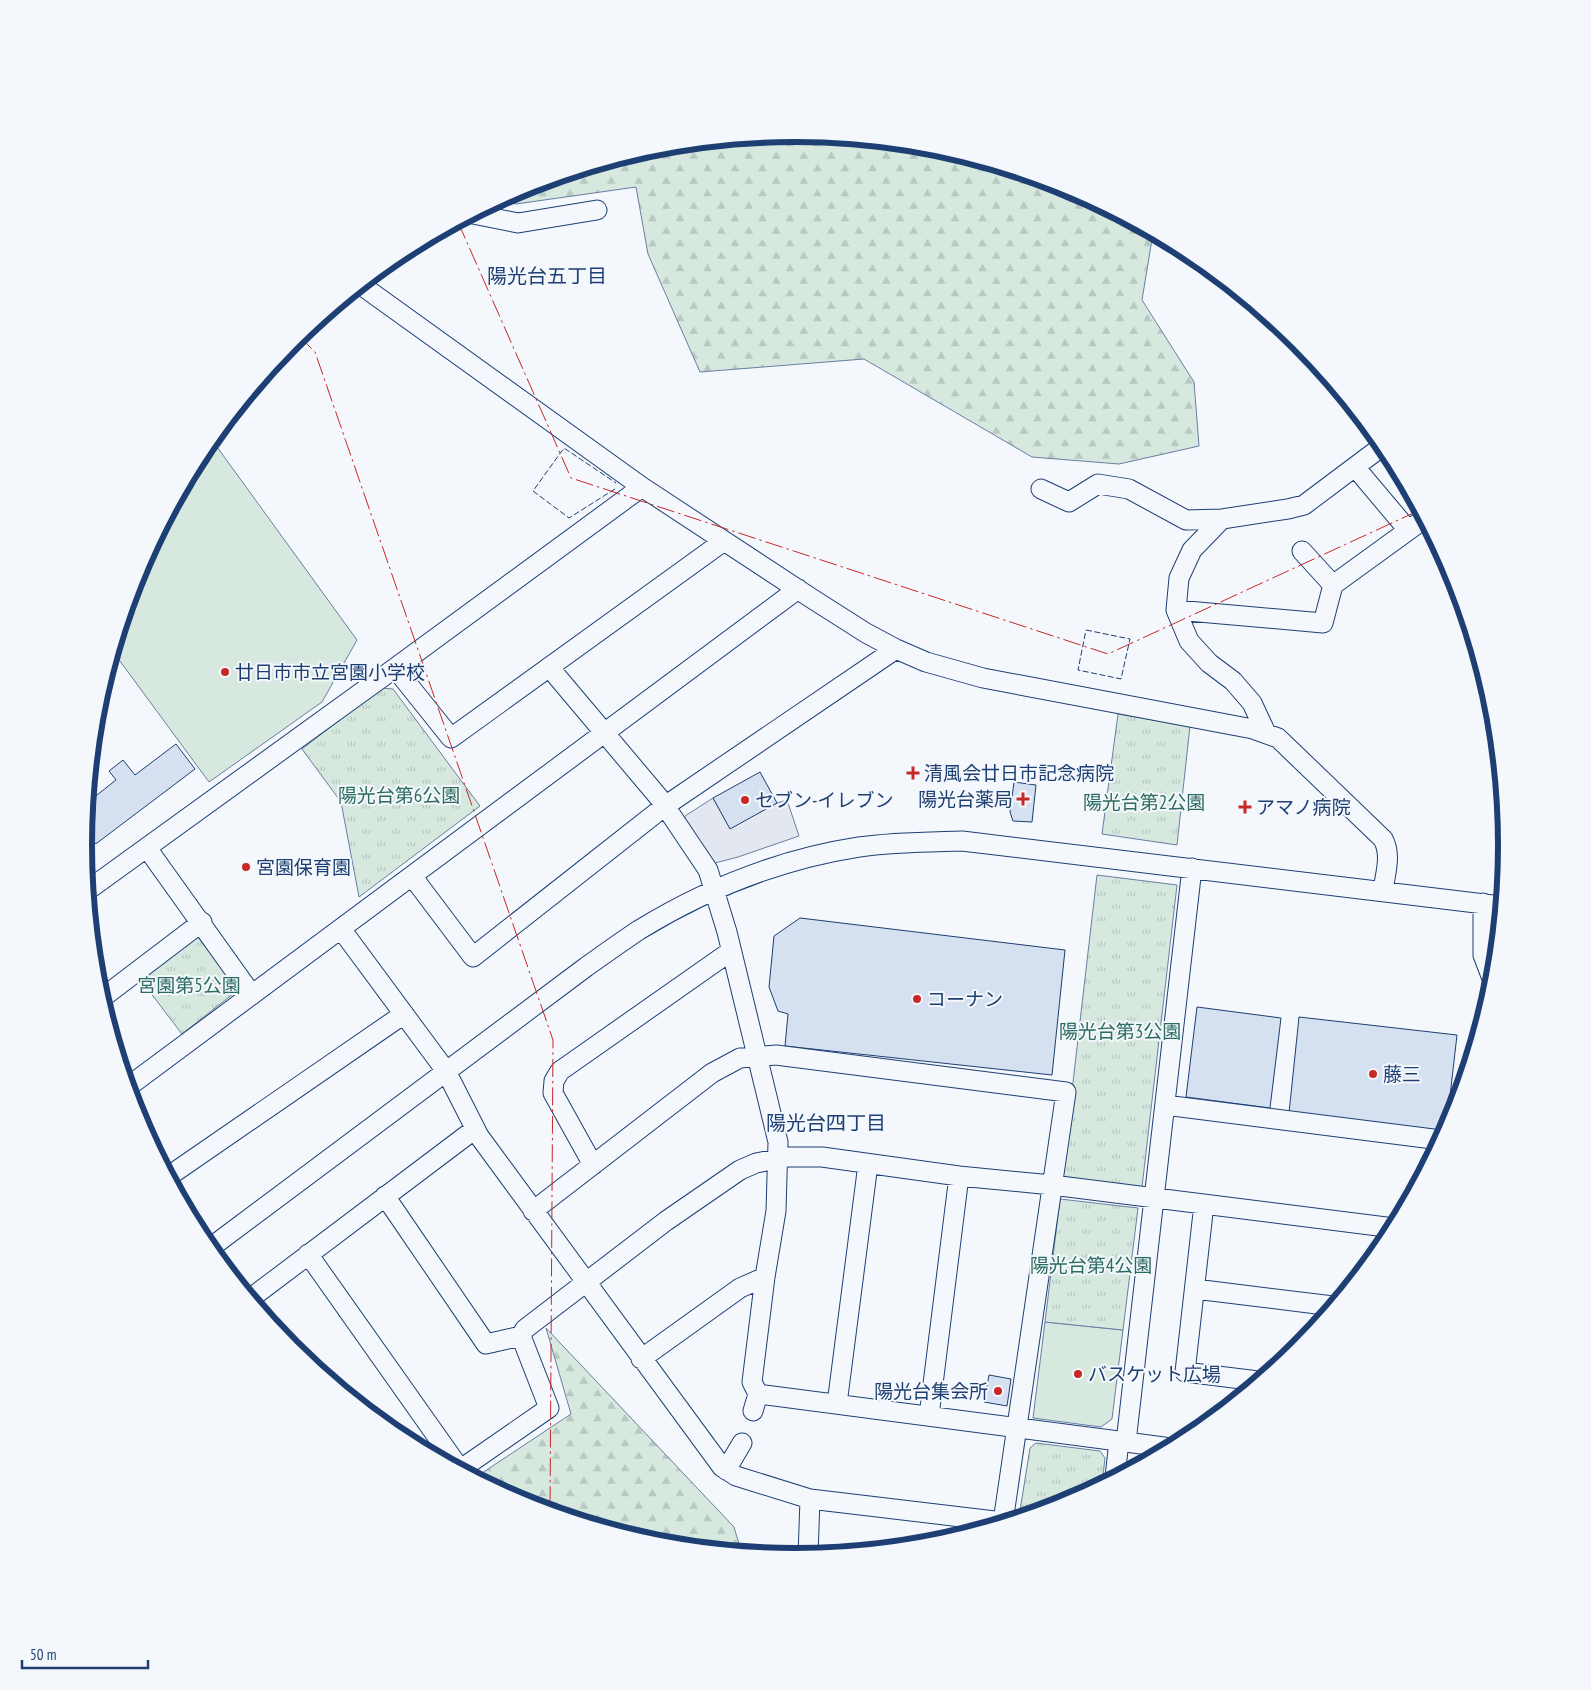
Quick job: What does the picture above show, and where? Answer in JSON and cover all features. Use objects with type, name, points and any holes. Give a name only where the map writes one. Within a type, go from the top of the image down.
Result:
[{"type":"street","points":[[482,216],[518,223],[597,210]]},
{"type":"street","points":[[366,289],[642,487],[798,590],[896,649],[926,662],[983,678],[1266,733],[1278,738],[1383,839],[1388,847],[1383,891]]},
{"type":"street","points":[[1041,489],[1069,502],[1098,484],[1114,485],[1129,489],[1186,520],[1222,519],[1304,505],[1377,450]]},
{"type":"street","points":[[1355,467],[1408,530]]},
{"type":"street","points":[[94,886],[642,487]]},
{"type":"street","points":[[1222,519],[1192,550],[1179,578],[1176,610],[1189,641],[1209,663],[1233,681],[1252,703],[1266,733]]},
{"type":"street","points":[[1176,610],[1323,623],[1332,585],[1419,522]]},
{"type":"street","points":[[395,668],[451,738],[724,541]]},
{"type":"street","points":[[1302,551],[1332,585]]},
{"type":"street","points":[[134,1082],[798,590]]},
{"type":"street","points":[[412,876],[473,957],[665,806],[896,649]]},
{"type":"street","points":[[549,667],[665,806],[708,870],[715,890],[778,1142],[776,1211],[765,1277],[752,1382],[756,1402],[837,1404],[1159,1447]]},
{"type":"street","points":[[216,1243],[586,967],[638,931],[676,909],[715,890],[792,862],[859,847],[894,843],[962,841],[1492,904],[1483,956],[1487,967]]},
{"type":"street","points":[[147,848],[252,994]]},
{"type":"street","points":[[1117,1470],[1123,1442],[1154,1198],[1192,868]]},
{"type":"street","points":[[108,993],[202,922]]},
{"type":"street","points":[[341,929],[446,1071],[475,1129],[533,1211],[722,1467],[736,1476],[810,1499],[989,1520]]},
{"type":"street","points":[[593,1165],[553,1093],[554,1081],[560,1071],[731,951]]},
{"type":"street","points":[[174,1173],[404,1014]]},
{"type":"street","points":[[533,1211],[712,1074],[740,1058],[776,1055],[1066,1092],[1003,1516]]},
{"type":"street","points":[[1165,1105],[1434,1139]]},
{"type":"street","points":[[255,1295],[475,1129]]},
{"type":"street","points":[[385,1196],[486,1344],[520,1336],[525,1329],[666,1221],[740,1170],[756,1163],[778,1159],[822,1157],[959,1176],[1052,1185],[1386,1227]]},
{"type":"street","points":[[837,1404],[868,1164]]},
{"type":"street","points":[[929,1416],[959,1176]]},
{"type":"street","points":[[1204,1204],[1185,1372],[1250,1381]]},
{"type":"street","points":[[308,1254],[453,1459]]},
{"type":"street","points":[[641,1359],[740,1288],[765,1277]]},
{"type":"street","points":[[1195,1290],[1327,1305]]},
{"type":"street","points":[[465,1465],[548,1408],[520,1336]]},
{"type":"street","points":[[726,1470],[742,1443]]},
{"type":"street","points":[[808,1547],[810,1499]]},
{"type":"green space","points":[[796,142],[887,148],[977,166],[1021,179],[1106,214],[1152,239],[1142,300],[1194,382],[1199,446],[1119,464],[1032,457],[864,359],[700,372],[648,254],[636,187],[516,204],[511,203],[570,179],[614,166],[704,148],[750,144]]},
{"type":"green space","name":"廿日市市立宮園小学校","points":[[217,446],[357,640],[322,702],[209,782],[118,658],[146,576],[165,534],[187,493]]},
{"type":"green space","name":"陽光台第6公園","points":[[381,688],[393,689],[480,806],[359,897],[341,802],[302,749]]},
{"type":"green space","name":"陽光台第2公園","points":[[1118,714],[1190,726],[1177,845],[1102,834]]},
{"type":"green space","name":"陽光台第3公園","points":[[1097,875],[1177,885],[1142,1187],[1062,1177]]},
{"type":"green space","name":"宮園第5公園","points":[[197,936],[238,990],[182,1034],[140,979]]},
{"type":"green space","name":"陽光台第4公園","points":[[1060,1199],[1138,1208],[1123,1330],[1045,1322]]},
{"type":"green space","name":"バスケット広場","points":[[1045,1322],[1123,1330],[1112,1419],[1101,1427],[1033,1418]]},
{"type":"green space","points":[[546,1328],[734,1527],[739,1545],[704,1542],[614,1524],[570,1511],[481,1474],[571,1414]]},
{"type":"green space","points":[[1036,1443],[1100,1451],[1105,1458],[1103,1477],[1020,1511],[1030,1448]]},
{"type":"shaded area","points":[[713,798],[730,828],[777,803],[787,800],[799,836],[715,863],[709,859],[684,822],[685,816]]},
{"type":"building","points":[[176,744],[195,769],[97,843],[92,845],[94,797],[116,780],[109,771],[123,760],[135,775]]},
{"type":"building","name":"セブン-イレブン","points":[[760,772],[777,803],[730,829],[713,798]]},
{"type":"building","name":"陽光台薬局","points":[[1014,782],[1036,785],[1032,822],[1013,821],[1010,812]]},
{"type":"building","name":"コーナン","points":[[800,918],[1065,950],[1052,1075],[785,1046],[788,1014],[778,1011],[769,987],[774,936]]},
{"type":"building","points":[[1197,1007],[1281,1018],[1270,1108],[1186,1097]]},
{"type":"building","name":"藤三","points":[[1299,1017],[1457,1035],[1449,1103],[1438,1130],[1289,1113]]},
{"type":"building","name":"陽光台集会所","points":[[989,1375],[1011,1379],[1007,1406],[984,1402]]},
{"type":"fence","points":[[615,489],[569,518],[533,491],[564,448],[616,483]]},
{"type":"fence","points":[[1086,630],[1130,639],[1121,679],[1078,670],[1086,630]]},
{"type":"power","points":[[460,227],[571,478],[1108,654],[1414,513]]},
{"type":"power","points":[[305,342],[315,352],[553,1040],[550,1503]]},
{"type":"place","name":"廿日市市立宮園小学校","points":[[225,672]]},
{"type":"place","name":"清風会廿日市記念病院","points":[[913,773]]},
{"type":"place","name":"陽光台薬局","points":[[1023,799]]},
{"type":"place","name":"セブン-イレブン","points":[[745,800]]},
{"type":"place","name":"アマノ病院","points":[[1245,807]]},
{"type":"place","name":"宮園保育園","points":[[246,867]]},
{"type":"place","name":"コーナン","points":[[917,999]]},
{"type":"place","name":"藤三","points":[[1373,1074]]},
{"type":"place","name":"バスケット広場","points":[[1078,1374]]},
{"type":"place","name":"陽光台集会所","points":[[998,1391]]},
{"type":"district","name":"陽光台五丁目","points":[[547,276]]},
{"type":"district","name":"陽光台四丁目","points":[[826,1123]]}]
